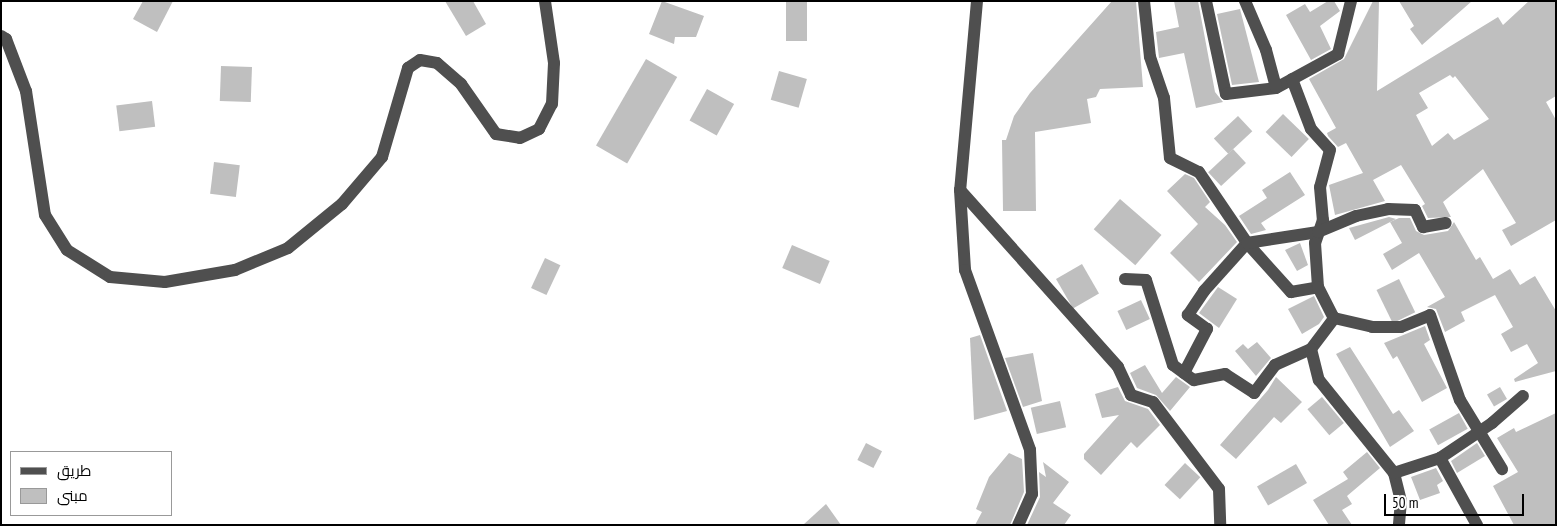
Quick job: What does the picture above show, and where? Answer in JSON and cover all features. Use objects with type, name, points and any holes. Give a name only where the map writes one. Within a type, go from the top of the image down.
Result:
[{"type":"street","points":[[1,36],[6,39],[26,91],[45,215],[66,250],[110,278],[165,282],[235,270],[288,248],[342,204],[382,157],[408,68],[420,60],[437,63],[460,84],[496,134],[520,138],[538,129],[552,104],[554,63],[545,1]]},
{"type":"street","points":[[977,1],[960,190],[965,270],[1030,450],[1032,494],[1018,525]]},
{"type":"street","points":[[1144,1],[1150,57],[1164,98],[1170,158],[1199,172],[1247,244],[1291,292],[1318,287]]},
{"type":"street","points":[[1206,1],[1226,94],[1276,88],[1338,54],[1351,1]]},
{"type":"street","points":[[1245,1],[1266,50],[1276,88]]},
{"type":"street","points":[[1292,79],[1311,129],[1330,150],[1320,187],[1323,220],[1315,243],[1318,287],[1334,318],[1372,328],[1401,327],[1430,314],[1460,400],[1502,469]]},
{"type":"street","points":[[960,190],[1118,368],[1131,395],[1153,402],[1219,489],[1220,525]]},
{"type":"street","points":[[1184,373],[1207,329],[1188,315],[1204,290],[1247,244],[1318,232],[1356,216],[1388,209],[1415,210],[1422,227],[1446,223]]},
{"type":"street","points":[[1126,279],[1146,280],[1173,365],[1194,380],[1225,374],[1254,393],[1275,366],[1311,349],[1334,318]]},
{"type":"street","points":[[1311,349],[1319,380],[1394,473],[1401,501],[1399,525]]},
{"type":"street","points":[[1394,473],[1440,458],[1480,431],[1523,396]]},
{"type":"street","points":[[1440,458],[1477,525]]},
{"type":"building","points":[[143,1],[173,1],[157,32],[133,19]]},
{"type":"building","points":[[445,1],[473,1],[486,24],[466,36]]},
{"type":"building","points":[[662,1],[704,16],[696,37],[675,37],[674,44],[649,34]]},
{"type":"building","points":[[786,1],[807,1],[807,41],[786,41]]},
{"type":"building","points":[[1112,1],[1136,1],[1143,87],[1100,89],[1096,97],[1087,99],[1091,123],[1035,132],[1036,211],[1003,211],[1002,140],[1006,140],[1014,116],[1030,93]]},
{"type":"building","points":[[1174,1],[1198,1],[1215,92],[1223,102],[1196,108],[1184,53],[1159,58],[1156,32],[1179,27]]},
{"type":"building","points":[[1328,1],[1334,1],[1340,11],[1320,26],[1331,49],[1311,60],[1286,15],[1305,4],[1310,12]]},
{"type":"building","points":[[1373,1],[1379,1],[1377,91],[1498,17],[1503,25],[1529,1],[1556,1],[1556,96],[1546,102],[1556,120],[1556,220],[1511,246],[1502,230],[1516,223],[1483,169],[1443,202],[1451,217],[1428,218],[1422,206],[1425,204],[1401,165],[1373,180],[1385,201],[1335,215],[1329,185],[1363,173],[1346,143],[1338,147],[1328,136],[1327,133],[1336,128],[1309,79],[1344,59]],"holes":[[[1450,75],[1453,78],[1455,76],[1489,119],[1454,140],[1448,133],[1432,146],[1416,115],[1428,108],[1419,93]]]},
{"type":"building","points":[[1399,1],[1472,1],[1422,45],[1410,29],[1414,26]]},
{"type":"building","points":[[1240,9],[1259,82],[1232,85],[1217,14]]},
{"type":"building","points":[[646,59],[677,77],[627,164],[596,146]]},
{"type":"building","points":[[221,66],[252,67],[251,102],[220,101]]},
{"type":"building","points":[[779,71],[807,79],[799,108],[771,100]]},
{"type":"building","points":[[707,89],[734,104],[717,136],[690,120]]},
{"type":"building","points":[[152,101],[155,127],[119,131],[116,105]]},
{"type":"building","points":[[1283,114],[1309,139],[1292,157],[1266,132]]},
{"type":"building","points":[[1238,116],[1252,131],[1228,154],[1214,139]]},
{"type":"building","points":[[1233,149],[1246,163],[1221,186],[1208,172]]},
{"type":"building","points":[[214,162],[240,165],[236,197],[210,194]]},
{"type":"building","points":[[1290,172],[1305,195],[1261,223],[1266,230],[1251,234],[1239,216],[1267,198],[1262,190]]},
{"type":"building","points":[[1185,174],[1194,178],[1210,202],[1205,207],[1225,225],[1237,242],[1199,282],[1170,253],[1198,224],[1167,191]]},
{"type":"building","points":[[1120,199],[1162,235],[1135,265],[1094,229]]},
{"type":"building","points":[[1389,217],[1396,219],[1355,240],[1349,228]]},
{"type":"building","points":[[1399,218],[1410,218],[1416,231],[1424,235],[1448,231],[1454,222],[1476,260],[1480,257],[1493,279],[1510,269],[1520,285],[1535,276],[1556,311],[1556,371],[1515,382],[1514,379],[1538,363],[1527,344],[1511,352],[1501,334],[1513,327],[1495,295],[1461,312],[1465,321],[1445,332],[1436,309],[1427,307],[1445,297],[1419,253],[1392,270],[1383,254],[1402,243],[1390,222]]},
{"type":"building","points":[[1300,243],[1308,265],[1297,271],[1285,250]]},
{"type":"building","points":[[792,245],[830,261],[820,284],[782,268]]},
{"type":"building","points":[[545,258],[560,265],[546,295],[531,288]]},
{"type":"building","points":[[1082,264],[1099,293],[1073,308],[1056,279]]},
{"type":"building","points":[[1399,279],[1415,312],[1393,323],[1377,290]]},
{"type":"building","points":[[1218,287],[1237,299],[1219,328],[1199,313]]},
{"type":"building","points":[[1314,296],[1324,317],[1319,324],[1302,334],[1288,309]]},
{"type":"building","points":[[1141,300],[1150,319],[1126,330],[1117,311]]},
{"type":"building","points":[[1425,326],[1430,340],[1424,344],[1447,388],[1422,402],[1397,356],[1393,359],[1384,343]]},
{"type":"building","points":[[980,335],[1007,411],[974,420],[970,338]]},
{"type":"building","points":[[1257,342],[1271,358],[1256,376],[1235,351],[1243,344],[1248,349]]},
{"type":"building","points":[[1350,347],[1393,414],[1399,410],[1414,431],[1390,447],[1336,354]]},
{"type":"building","points":[[1033,353],[1042,401],[1023,407],[1005,358]]},
{"type":"building","points":[[1145,365],[1162,393],[1176,377],[1190,387],[1170,411],[1156,395],[1137,388],[1130,373]]},
{"type":"building","points":[[1276,377],[1302,402],[1281,423],[1274,417],[1236,459],[1220,445],[1268,390]]},
{"type":"building","points":[[1118,387],[1125,401],[1148,409],[1160,425],[1137,448],[1131,442],[1101,475],[1084,459],[1084,454],[1119,415],[1102,418],[1095,394]]},
{"type":"building","points":[[1500,387],[1507,399],[1494,407],[1487,394]]},
{"type":"building","points":[[1322,397],[1344,423],[1329,435],[1307,409]]},
{"type":"building","points":[[1060,401],[1066,427],[1037,434],[1031,408]]},
{"type":"building","points":[[1459,413],[1468,429],[1438,445],[1429,429]]},
{"type":"building","points":[[1556,413],[1556,525],[1514,525],[1493,486],[1518,472],[1497,438],[1514,428],[1516,432]]},
{"type":"building","points":[[866,443],[882,451],[873,468],[857,460]]},
{"type":"building","points":[[1477,443],[1485,456],[1457,473],[1451,461]]},
{"type":"building","points":[[1367,452],[1380,468],[1347,496],[1352,504],[1342,510],[1352,525],[1329,525],[1313,500],[1348,479],[1343,472]]},
{"type":"building","points":[[1009,453],[1022,459],[1024,492],[1010,525],[975,525],[982,512],[976,509],[989,477]]},
{"type":"building","points":[[1043,462],[1069,482],[1053,503],[1071,515],[1064,525],[1027,525],[1040,497],[1039,472],[1046,477]]},
{"type":"building","points":[[1185,463],[1200,477],[1180,499],[1165,485]]},
{"type":"building","points":[[1296,464],[1307,483],[1268,506],[1257,486]]},
{"type":"building","points":[[1436,468],[1443,481],[1437,485],[1440,493],[1420,500],[1411,477]]},
{"type":"building","points":[[826,504],[841,525],[803,525]]}]
